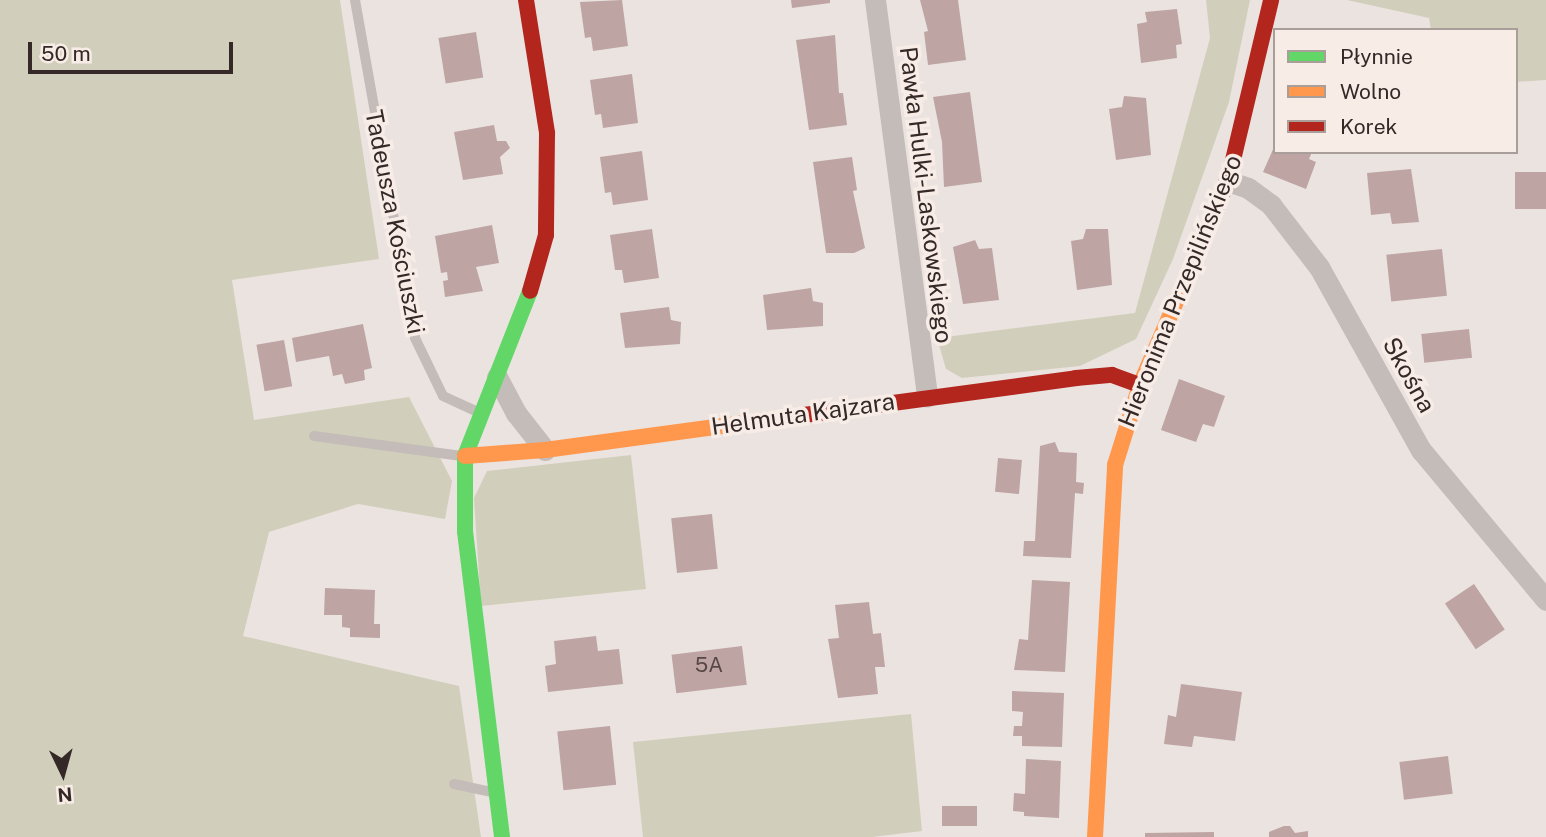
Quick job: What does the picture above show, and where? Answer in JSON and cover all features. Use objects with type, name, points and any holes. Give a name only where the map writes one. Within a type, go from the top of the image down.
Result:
[{"type":"street","points":[[502,837],[465,531],[465,456],[534,280],[546,235],[547,133],[526,0]]},
{"type":"street","name":"Pawła Hulki-Laskowskiego","points":[[874,0],[927,397]]},
{"type":"street","name":"Hieronima Przepilińskiego","points":[[1095,837],[1115,465],[1140,385],[1228,181],[1270,0]]},
{"type":"street","name":"Skośna","points":[[1228,181],[1248,188],[1271,205],[1311,257],[1421,450],[1546,600]]},
{"type":"street","name":"Helmuta Kajzara","points":[[465,456],[545,450],[927,397],[1112,375],[1140,385]]},
{"type":"street","points":[[497,377],[516,413],[545,450]]},
{"type":"lane","name":"Tadeusza Kościuszki","points":[[355,0],[415,338],[443,396],[482,414]]},
{"type":"lane","points":[[314,436],[465,456]]},
{"type":"lane","points":[[454,784],[495,793]]},
{"type":"shaded area","points":[[0,0],[340,0],[379,259],[232,280],[254,420],[409,397],[452,481],[445,519],[358,504],[269,532],[243,636],[459,686],[481,837],[0,837]]},
{"type":"shaded area","points":[[1206,0],[1250,0],[1229,102],[1173,259],[1136,339],[1080,366],[962,378],[946,369],[937,338],[1135,313],[1210,38]]},
{"type":"shaded area","points":[[1347,0],[1546,0],[1546,80],[1518,82],[1518,28],[1431,28],[1429,18]]},
{"type":"shaded area","points":[[631,455],[646,589],[481,606],[474,498],[487,471]]},
{"type":"shaded area","points":[[911,714],[922,831],[872,837],[643,837],[633,742]]},
{"type":"building","points":[[622,0],[628,46],[593,51],[591,37],[585,38],[580,2]]},
{"type":"building","points":[[791,0],[830,0],[830,3],[792,8]]},
{"type":"building","points":[[920,0],[958,0],[966,60],[928,65],[924,32],[928,31]]},
{"type":"building","points":[[1177,9],[1182,44],[1176,45],[1177,58],[1141,63],[1137,24],[1147,22],[1145,12]]},
{"type":"building","points":[[476,32],[483,77],[446,83],[438,38]]},
{"type":"building","points":[[835,35],[839,93],[843,93],[847,125],[809,130],[796,40]]},
{"type":"building","points":[[632,74],[638,123],[603,128],[601,114],[595,115],[590,80]]},
{"type":"building","points":[[970,92],[982,182],[944,187],[942,142],[933,97]]},
{"type":"building","points":[[1124,96],[1146,98],[1151,155],[1116,160],[1109,109],[1122,107]]},
{"type":"building","points":[[494,125],[497,141],[506,141],[510,148],[500,157],[503,174],[463,180],[454,132]]},
{"type":"building","points":[[1273,150],[1273,154],[1311,154],[1309,159],[1316,162],[1306,189],[1263,172]]},
{"type":"building","points":[[642,151],[648,200],[613,205],[611,192],[605,193],[600,157]]},
{"type":"building","points":[[852,157],[857,190],[853,191],[865,248],[854,253],[826,253],[813,162]]},
{"type":"building","points":[[1411,169],[1419,222],[1392,224],[1390,213],[1371,215],[1367,173]]},
{"type":"building","points":[[1515,172],[1546,172],[1546,209],[1515,209]]},
{"type":"building","points":[[492,225],[499,263],[476,267],[483,291],[445,297],[443,281],[448,280],[447,272],[441,273],[435,236]]},
{"type":"building","points":[[652,229],[659,278],[624,283],[622,270],[615,270],[610,235]]},
{"type":"building","points":[[1086,229],[1108,229],[1112,285],[1077,290],[1071,241],[1083,239]]},
{"type":"building","points":[[975,240],[979,249],[992,248],[999,300],[963,304],[953,247]]},
{"type":"building","points":[[1442,249],[1447,296],[1391,302],[1386,255]]},
{"type":"building","points":[[811,288],[813,301],[823,303],[823,326],[767,330],[763,295]]},
{"type":"building","points":[[669,307],[671,320],[681,322],[680,344],[625,348],[620,313]]},
{"type":"building","points":[[363,324],[372,368],[364,370],[365,380],[345,384],[342,374],[333,376],[329,356],[296,362],[292,338]]},
{"type":"building","points":[[1469,329],[1472,358],[1424,363],[1421,334]]},
{"type":"building","points":[[284,340],[292,386],[265,391],[256,345]]},
{"type":"building","points":[[1179,379],[1225,396],[1214,427],[1203,424],[1196,442],[1161,430]]},
{"type":"building","points":[[1055,442],[1059,452],[1077,453],[1076,482],[1084,483],[1083,494],[1075,493],[1071,558],[1023,556],[1024,541],[1035,541],[1040,446]]},
{"type":"building","points":[[998,458],[1022,460],[1019,494],[995,492]]},
{"type":"building","points":[[712,514],[718,569],[677,573],[671,518]]},
{"type":"building","points":[[1032,580],[1070,582],[1065,672],[1014,670],[1019,639],[1028,640]]},
{"type":"building","points":[[1474,584],[1505,630],[1476,649],[1445,604]]},
{"type":"building","points":[[325,588],[375,590],[374,624],[380,624],[380,638],[350,637],[350,628],[342,627],[342,615],[324,615]]},
{"type":"building","points":[[869,602],[873,634],[881,633],[885,667],[875,667],[878,694],[838,698],[828,639],[839,638],[835,605]]},
{"type":"building","points":[[596,636],[598,651],[619,649],[623,684],[548,692],[545,666],[556,664],[554,641]]},
{"type":"building","points":[[742,646],[747,685],[676,693],[672,655]]},
{"type":"building","points":[[1181,684],[1242,692],[1235,741],[1194,736],[1192,747],[1164,744],[1168,715],[1176,717]]},
{"type":"building","points":[[1012,691],[1064,693],[1062,747],[1022,746],[1022,736],[1013,736],[1014,726],[1022,726],[1023,712],[1012,711]]},
{"type":"building","points":[[610,726],[616,785],[563,790],[557,732]]},
{"type":"building","points":[[1448,756],[1453,794],[1404,800],[1399,762]]},
{"type":"building","points":[[1026,759],[1061,761],[1059,818],[1024,816],[1024,812],[1013,811],[1014,793],[1025,794]]},
{"type":"building","points":[[942,806],[977,806],[977,826],[942,826]]},
{"type":"building","points":[[1290,826],[1295,833],[1308,831],[1308,837],[1269,837],[1269,832]]},
{"type":"building","points":[[1214,832],[1214,837],[1145,837],[1145,833]]},
{"type":"traffic: fast","points":[[502,837],[465,531],[465,456],[530,291]]},
{"type":"traffic: slow","points":[[1095,837],[1115,465],[1140,385],[1192,265]]},
{"type":"traffic: slow","points":[[465,456],[545,450],[804,415]]},
{"type":"traffic: jam","points":[[526,0],[547,133],[546,235],[530,291]]},
{"type":"traffic: jam","points":[[1192,265],[1228,181],[1271,0]]},
{"type":"traffic: jam","points":[[804,415],[1076,378],[1112,375],[1140,385]]}]
